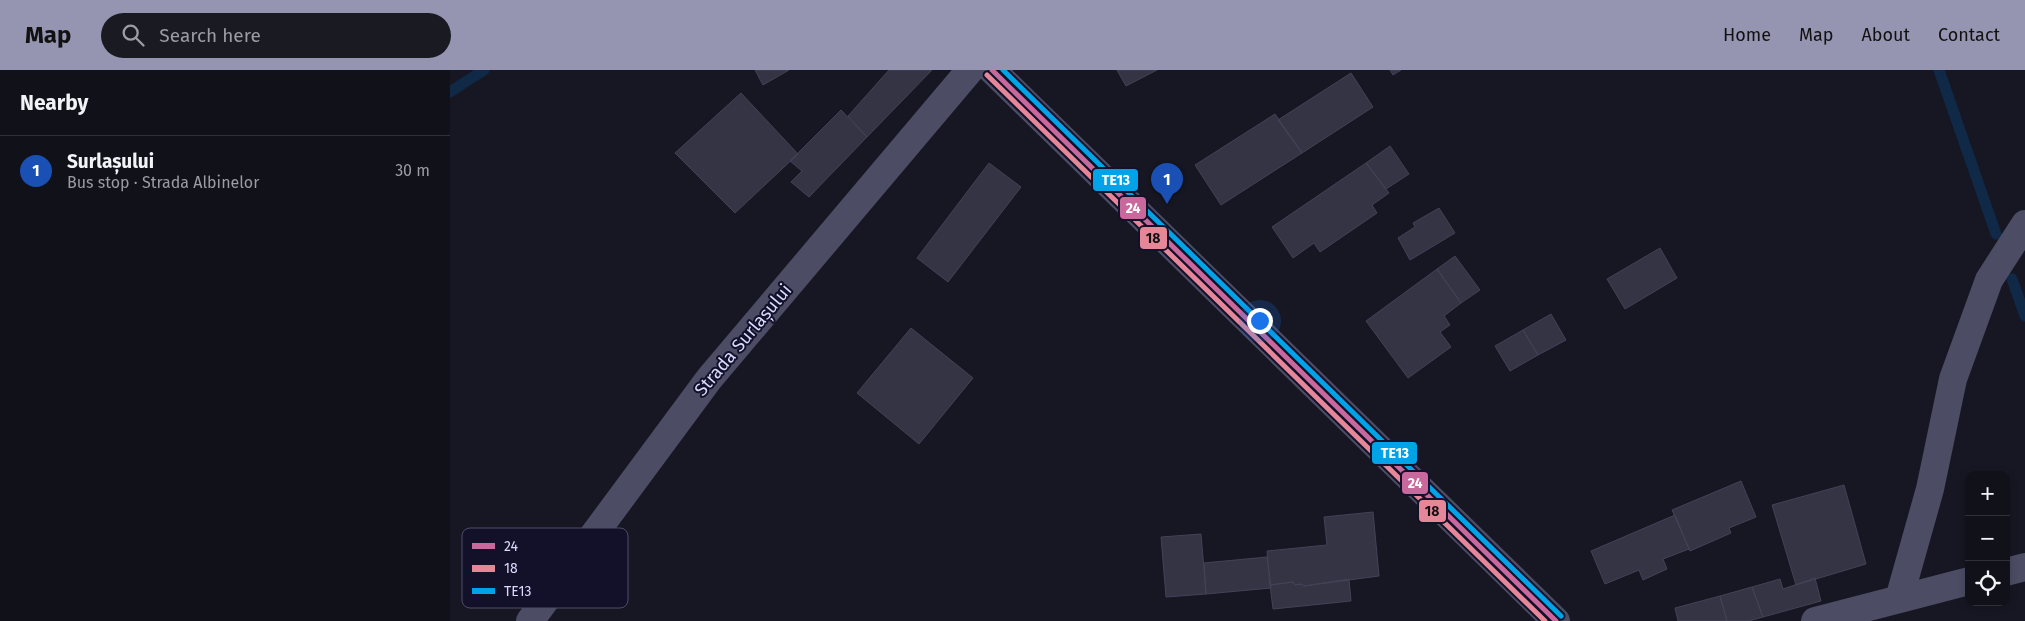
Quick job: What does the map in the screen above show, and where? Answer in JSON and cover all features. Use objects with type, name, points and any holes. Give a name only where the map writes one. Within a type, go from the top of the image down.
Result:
[{"type":"street","name":"Strada Surlașului","points":[[599,528],[709,379],[970,70]]},
{"type":"street","points":[[992,70],[1556,621]]},
{"type":"street","points":[[1899,599],[1930,489],[1953,379],[1989,280],[2025,224]]},
{"type":"street","points":[[2010,571],[2025,567]]},
{"type":"street","points":[[1815,621],[1965,582]]},
{"type":"street","name":"Strada Surlașului","points":[[530,621],[540,608]]},
{"type":"building","points":[[755,70],[789,70],[763,85]]},
{"type":"building","points":[[889,70],[932,70],[867,137],[848,116]]},
{"type":"building","points":[[1117,70],[1157,70],[1126,86]]},
{"type":"building","points":[[1390,70],[1401,70],[1393,75]]},
{"type":"building","points":[[1351,73],[1373,107],[1302,153],[1278,120]]},
{"type":"building","points":[[741,93],[798,154],[735,213],[675,153]]},
{"type":"building","points":[[841,110],[867,137],[809,197],[791,182],[802,171],[790,161]]},
{"type":"building","points":[[1275,114],[1302,153],[1221,205],[1195,165]]},
{"type":"building","points":[[1390,146],[1409,174],[1386,189],[1366,163]]},
{"type":"building","points":[[989,163],[1021,187],[948,282],[917,258]]},
{"type":"building","points":[[1366,163],[1389,193],[1372,205],[1377,213],[1320,252],[1314,243],[1293,258],[1272,227]]},
{"type":"building","points":[[1439,208],[1455,233],[1410,260],[1398,238],[1415,227],[1413,223]]},
{"type":"building","points":[[1660,248],[1677,278],[1625,309],[1607,279]]},
{"type":"building","points":[[1455,256],[1480,290],[1461,303],[1437,269]]},
{"type":"building","points":[[1437,269],[1461,303],[1444,316],[1450,325],[1440,332],[1451,347],[1408,378],[1366,321]]},
{"type":"building","points":[[1551,314],[1566,340],[1538,355],[1523,330]]},
{"type":"building","points":[[911,328],[973,378],[919,444],[857,393]]},
{"type":"building","points":[[1523,330],[1538,355],[1510,371],[1495,346]]},
{"type":"building","points":[[1741,481],[1756,517],[1729,528],[1731,533],[1690,551],[1672,510]]},
{"type":"building","points":[[1844,485],[1866,564],[1796,585],[1772,505]]},
{"type":"building","points":[[1373,512],[1379,576],[1304,586],[1302,584],[1295,585],[1293,582],[1270,585],[1267,551],[1327,545],[1324,517]]},
{"type":"building","points":[[1675,515],[1689,549],[1663,559],[1667,569],[1643,580],[1639,570],[1605,584],[1591,551]]},
{"type":"building","points":[[1201,534],[1206,594],[1166,597],[1161,537]]},
{"type":"building","points":[[1267,557],[1271,588],[1206,594],[1204,563]]},
{"type":"building","points":[[1815,578],[1821,601],[1763,617],[1752,587],[1780,579],[1783,589]]},
{"type":"building","points":[[1349,579],[1351,601],[1273,609],[1270,585],[1293,582],[1295,585],[1302,584],[1304,586]]},
{"type":"building","points":[[1752,587],[1763,617],[1749,621],[1727,621],[1720,596]]},
{"type":"building","points":[[1720,596],[1727,621],[1678,621],[1675,608]]},
{"type":"waterway","points":[[450,92],[484,70]]},
{"type":"waterway","points":[[1939,70],[1996,234]]},
{"type":"waterway","points":[[2012,279],[2025,316]]},
{"type":"transit line","name":"24","points":[[992,70],[1556,621]]},
{"type":"transit line","name":"TE13","points":[[1003,70],[1561,616]]},
{"type":"transit line","name":"18","points":[[987,75],[1545,621]]},
{"type":"place","name":"Surlașului","points":[[1167,204]]}]
